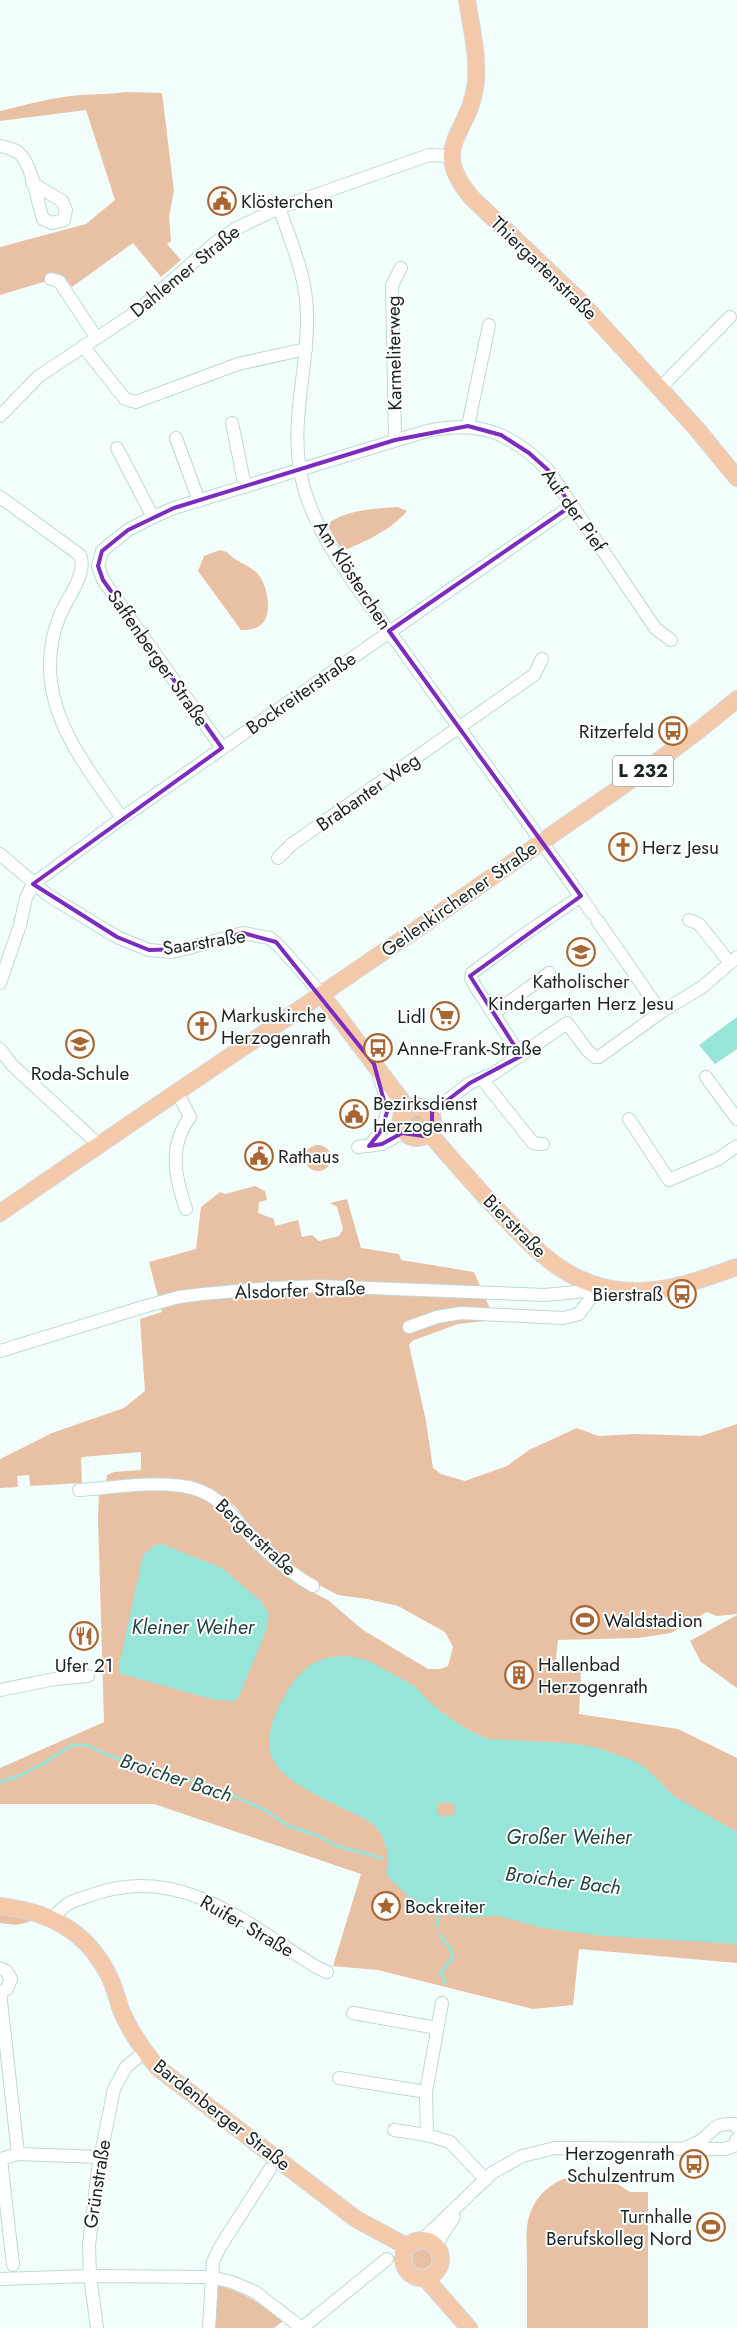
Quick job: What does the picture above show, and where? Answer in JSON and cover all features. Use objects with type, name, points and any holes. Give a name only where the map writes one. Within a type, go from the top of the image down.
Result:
[{"type":"main road","name":"Thiergartenstraße","points":[[466,0],[476,77],[470,111],[455,138],[451,156],[455,176],[472,198],[577,298],[708,441],[737,478]]},
{"type":"main road","name":"Geilenkirchener Straße","points":[[0,1213],[98,1144],[322,995],[683,744],[737,699]]},
{"type":"main road","points":[[322,995],[408,1109]]},
{"type":"main road","points":[[418,1106],[430,1113],[433,1124],[429,1133],[413,1138],[404,1132],[401,1122],[408,1109],[418,1106]]},
{"type":"main road","name":"Bierstraße","points":[[429,1133],[531,1247],[553,1264],[579,1279],[608,1289],[642,1291],[668,1288],[737,1267]]},
{"type":"main road","name":"Bardenberger Straße","points":[[0,1906],[40,1913],[54,1919],[80,1938],[103,1965],[129,2028],[144,2052],[158,2068],[356,2219],[371,2236],[411,2248]]},
{"type":"main road","points":[[430,2242],[437,2248],[441,2257],[439,2267],[431,2276],[425,2278],[409,2273],[406,2268],[411,2248],[430,2242]]},
{"type":"main road","points":[[439,2267],[465,2322]]},
{"type":"main road","points":[[425,2278],[465,2322]]},
{"type":"street","points":[[0,146],[13,149],[21,155],[32,183]]},
{"type":"street","name":"Dahlemer Straße","points":[[0,416],[39,376],[156,296],[215,243],[235,229],[279,208],[429,155],[451,156]]},
{"type":"street","name":"Am Klösterchen","points":[[279,208],[297,257],[305,287],[306,349],[298,406],[297,444],[300,469],[308,502],[318,526],[389,632],[542,841],[661,1012]]},
{"type":"street","name":"Karmeliterweg","points":[[395,440],[392,286],[401,268]]},
{"type":"street","points":[[51,278],[59,281],[96,338]]},
{"type":"street","points":[[660,388],[730,317]]},
{"type":"street","points":[[468,426],[489,325]]},
{"type":"street","points":[[83,346],[124,399],[136,402],[238,364],[306,349]]},
{"type":"street","points":[[232,423],[245,487]]},
{"type":"street","name":"Auf der Pief","points":[[98,566],[100,555],[113,542],[128,530],[153,517],[395,440],[445,427],[468,426],[501,435],[529,453],[548,470],[656,628],[671,640]]},
{"type":"street","points":[[176,438],[199,501]]},
{"type":"street","points":[[117,448],[153,517]]},
{"type":"street","points":[[0,497],[80,555],[83,565],[53,637],[50,665],[51,682],[60,718],[73,746],[122,818]]},
{"type":"street","name":"Bockreiterstraße","points":[[33,884],[122,818],[571,506]]},
{"type":"street","name":"Saffenberger Straße","points":[[98,566],[103,580],[222,748]]},
{"type":"street","name":"Brabanter Weg","points":[[278,858],[292,844],[534,675],[542,659]]},
{"type":"street","name":"Saarstraße","points":[[0,854],[33,884],[117,937],[149,950],[171,952],[243,933],[270,938],[322,995]]},
{"type":"street","points":[[0,983],[20,925],[26,898],[33,884]]},
{"type":"street","points":[[521,1056],[499,1025],[494,1013],[471,978],[474,970],[580,896]]},
{"type":"street","points":[[430,1113],[470,1083],[493,1074],[567,1023],[591,1054],[599,1056],[661,1012],[701,988],[733,960],[699,924],[689,920]]},
{"type":"street","points":[[494,1013],[549,973]]},
{"type":"street","points":[[0,1049],[12,1065],[98,1144]]},
{"type":"street","points":[[374,1064],[385,1092],[387,1112],[381,1130],[363,1146],[382,1144],[404,1132]]},
{"type":"street","points":[[706,1077],[737,1119]]},
{"type":"street","points":[[482,1079],[533,1143],[543,1144]]},
{"type":"street","points":[[177,1092],[190,1118],[182,1130],[174,1159],[177,1183],[186,1209]]},
{"type":"street","points":[[629,1119],[670,1180],[718,1159],[737,1146]]},
{"type":"street","name":"Alsdorfer Straße","points":[[0,1351],[143,1307],[203,1294],[265,1288],[319,1286],[546,1295],[608,1289]]},
{"type":"street","points":[[410,1327],[437,1317],[461,1313],[564,1318],[579,1314],[590,1299],[608,1289]]},
{"type":"street","name":"Bergerstraße","points":[[79,1490],[167,1484],[202,1492],[211,1496],[234,1514],[272,1557],[297,1578],[314,1586]]},
{"type":"street","points":[[0,1690],[55,1679],[88,1676]]},
{"type":"street","name":"Ruifer Straße","points":[[54,1919],[59,1910],[78,1898],[113,1888],[158,1886],[190,1894],[223,1908],[327,1972]]},
{"type":"street","points":[[0,1968],[6,1970],[11,1979],[7,1989],[0,1992],[18,2154]]},
{"type":"street","points":[[427,2135],[426,2092],[442,2003]]},
{"type":"street","points":[[353,2013],[437,2028]]},
{"type":"street","name":"Grünstraße","points":[[96,2328],[90,2276],[90,2225],[100,2157],[114,2089],[126,2067],[144,2052]]},
{"type":"street","points":[[339,2078],[426,2092]]},
{"type":"street","points":[[685,2148],[702,2140],[712,2129],[722,2124],[734,2124],[737,2128]]},
{"type":"street","points":[[394,2130],[427,2135],[452,2143],[486,2180]]},
{"type":"street","points":[[411,2248],[500,2168],[522,2156],[555,2148],[685,2148],[726,2150],[734,2146],[737,2139]]},
{"type":"street","points":[[13,2265],[1,2159],[18,2154],[100,2157]]},
{"type":"street","points":[[208,2328],[213,2262],[220,2247],[270,2169]]},
{"type":"street","points":[[437,2248],[441,2237],[462,2204]]},
{"type":"street","points":[[0,2279],[90,2276],[211,2277],[232,2282],[254,2292],[302,2328],[386,2259]]},
{"type":"highlighted area","points":[[468,426],[501,435],[529,453],[548,470],[571,506],[389,631],[581,896],[470,976],[521,1056],[470,1083],[432,1112],[432,1129],[424,1136],[402,1133],[382,1144],[369,1146],[381,1131],[387,1112],[374,1064],[276,942],[243,933],[185,949],[149,950],[117,937],[33,884],[222,748],[103,580],[98,566],[102,551],[128,530],[174,508],[395,440]]},
{"type":"shaded area","points":[[127,92],[162,93],[174,191],[169,216],[171,241],[167,244],[181,260],[161,277],[133,243],[72,287],[64,276],[0,295],[0,247],[86,224],[115,200],[86,110],[0,121],[0,111],[60,98]]},
{"type":"shaded area","points":[[398,507],[407,511],[401,518],[385,530],[342,551],[327,524],[343,515],[370,509]]},
{"type":"shaded area","points":[[220,550],[227,552],[233,558],[252,569],[263,581],[267,594],[268,608],[265,620],[257,627],[241,630],[198,571],[204,556]]},
{"type":"shaded area","points":[[417,1114],[423,1117],[426,1123],[423,1129],[417,1132],[411,1129],[408,1123],[411,1117]]},
{"type":"shaded area","points":[[318,1145],[327,1149],[331,1158],[327,1167],[318,1171],[309,1167],[305,1158],[309,1149]]},
{"type":"shaded area","points":[[255,1186],[265,1191],[267,1200],[259,1202],[258,1213],[274,1219],[275,1226],[298,1220],[302,1237],[312,1235],[319,1241],[339,1236],[343,1229],[337,1207],[330,1203],[347,1199],[361,1248],[399,1254],[401,1260],[474,1272],[495,1320],[458,1324],[412,1341],[409,1345],[426,1421],[433,1468],[441,1474],[465,1481],[507,1466],[529,1450],[577,1428],[598,1436],[634,1434],[701,1436],[737,1424],[737,1614],[717,1616],[707,1612],[671,1633],[638,1638],[558,1640],[555,1669],[581,1671],[579,1714],[678,1729],[737,1758],[737,1963],[579,1949],[573,2005],[533,2009],[378,1970],[333,1966],[361,1874],[154,1804],[0,1804],[0,1768],[104,1722],[98,1517],[99,1494],[163,1488],[184,1490],[197,1495],[230,1518],[310,1591],[328,1600],[363,1630],[428,1669],[440,1669],[448,1666],[453,1647],[445,1632],[398,1606],[338,1595],[300,1575],[266,1548],[236,1507],[213,1489],[190,1480],[147,1479],[106,1483],[107,1475],[114,1472],[141,1470],[141,1452],[82,1457],[82,1483],[30,1486],[29,1475],[17,1476],[18,1487],[0,1488],[0,1459],[52,1433],[124,1408],[145,1391],[140,1319],[162,1312],[149,1262],[196,1249],[201,1207],[220,1192],[225,1194]]},
{"type":"shaded area","points":[[737,1615],[737,1688],[701,1662],[690,1641]]},
{"type":"shaded area","points":[[0,1914],[29,1918],[29,1922],[16,1925],[0,1923]]},
{"type":"shaded area","points":[[589,2174],[608,2178],[630,2192],[648,2192],[648,2328],[527,2328],[527,2227],[534,2205],[548,2188],[557,2182],[578,2175]]},
{"type":"shaded area","points":[[422,2249],[429,2252],[432,2259],[429,2266],[422,2269],[415,2266],[412,2259],[415,2252]]},
{"type":"shaded area","points":[[219,2286],[253,2300],[283,2321],[274,2328],[213,2328],[214,2290]]},
{"type":"water","points":[[737,1017],[737,1049],[715,1064],[699,1045]]},
{"type":"water","name":"Kleiner Weiher","points":[[162,1544],[222,1568],[262,1602],[269,1614],[267,1628],[239,1697],[235,1701],[215,1700],[121,1674],[118,1670],[143,1555],[155,1545]]},
{"type":"water","name":"Großer Weiher","points":[[338,1656],[367,1660],[413,1685],[435,1707],[463,1727],[487,1739],[569,1743],[595,1747],[630,1759],[645,1767],[674,1796],[737,1832],[737,1944],[603,1936],[542,1928],[499,1916],[470,1917],[439,1914],[409,1897],[386,1873],[387,1851],[383,1838],[375,1826],[363,1817],[302,1787],[276,1765],[270,1751],[269,1735],[275,1715],[294,1681],[306,1668],[320,1660]],"holes":[[[443,1802],[454,1804],[455,1814],[447,1817],[437,1814],[437,1805]]]},
{"type":"waterway","name":"Broicher Bach","points":[[0,1782],[19,1776],[43,1764],[72,1745],[87,1745],[110,1756],[216,1788],[265,1810],[289,1826],[319,1836],[337,1846],[382,1858]]},
{"type":"waterway","points":[[437,1926],[439,1914]]},
{"type":"waterway","points":[[440,1935],[451,1950],[453,1957],[441,1973],[445,1983]]},
{"type":"place","name":"Klösterchen","points":[[222,201]]},
{"type":"place","name":"Ritzerfeld","points":[[673,731]]},
{"type":"place","name":"Herz Jesu","points":[[623,847]]},
{"type":"place","name":"Katholischer Kindergarten Herz Jesu","points":[[581,952]]},
{"type":"place","name":"Lidl","points":[[445,1016]]},
{"type":"place","name":"Markuskirche Herzogenrath","points":[[202,1026]]},
{"type":"place","name":"Roda-Schule","points":[[80,1044]]},
{"type":"place","name":"Anne-Frank-Straße","points":[[378,1048]]},
{"type":"place","name":"Bezirksdienst Herzogenrath","points":[[354,1114]]},
{"type":"place","name":"Rathaus","points":[[259,1156]]},
{"type":"place","name":"Bierstraß","points":[[682,1294]]},
{"type":"place","name":"Waldstadion","points":[[585,1620]]},
{"type":"place","name":"Ufer 21","points":[[84,1636]]},
{"type":"place","name":"Hallenbad Herzogenrath","points":[[519,1675]]},
{"type":"place","name":"Bockreiter","points":[[386,1906]]},
{"type":"place","name":"Herzogenrath Schulzentrum","points":[[694,2164]]},
{"type":"place","name":"Turnhalle Berufskolleg Nord","points":[[711,2227]]}]
